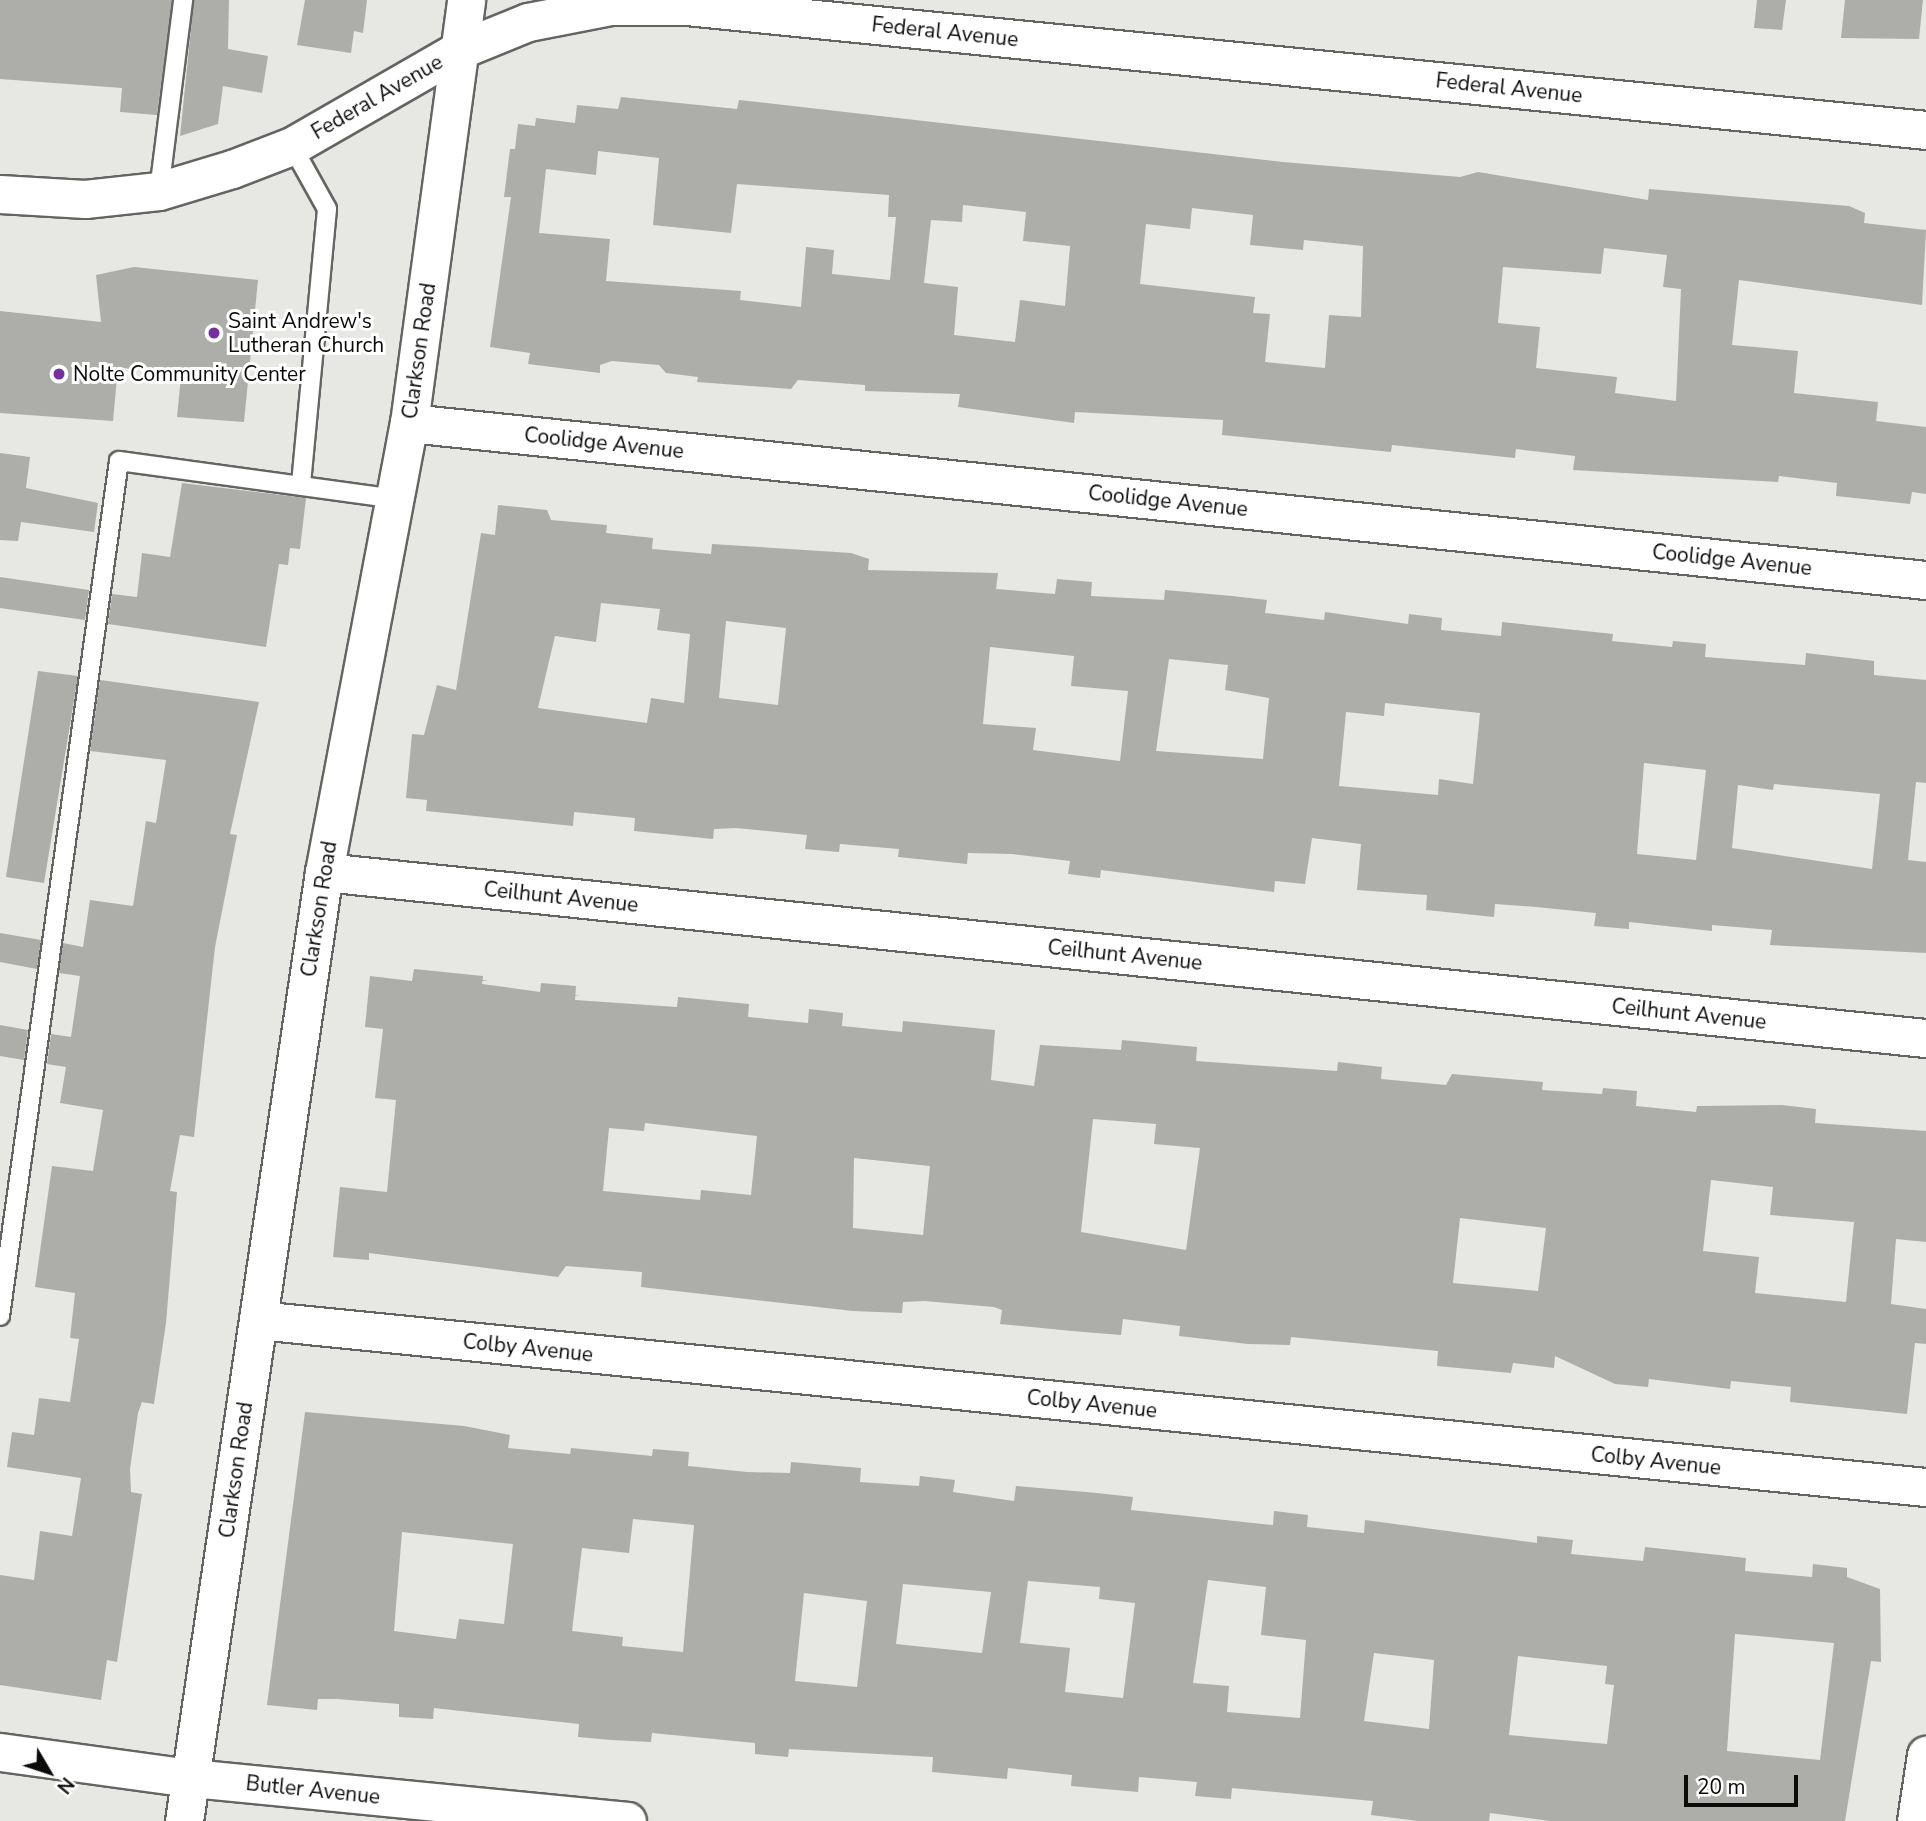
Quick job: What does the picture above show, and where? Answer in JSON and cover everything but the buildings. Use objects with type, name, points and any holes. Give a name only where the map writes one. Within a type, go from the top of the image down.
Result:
[{"type":"street","name":"Clarkson Road","points":[[184,1821],[324,872],[397,499],[409,423],[466,0]]},
{"type":"street","name":"Federal Avenue","points":[[0,194],[85,199],[159,191],[292,146],[459,50],[528,22],[611,6],[685,6],[1926,130]]},
{"type":"street","name":"Coolidge Avenue","points":[[409,423],[1926,580]]},
{"type":"street","name":"Ceilhunt Avenue","points":[[324,872],[1926,1038]]},
{"type":"street","name":"Colby Avenue","points":[[258,1321],[1926,1487]]},
{"type":"street","name":"Butler Avenue","points":[[0,1752],[191,1779],[627,1821]]},
{"type":"street","points":[[1916,1821],[1926,1755]]},
{"type":"lane","points":[[159,191],[183,0]]},
{"type":"lane","points":[[292,146],[327,209],[301,484]]},
{"type":"lane","points":[[0,1316],[119,461],[397,499]]},
{"type":"place","name":"Saint Andrew's Lutheran Church","points":[[214,333]]},
{"type":"place","name":"Nolte Community Center","points":[[59,374]]}]
